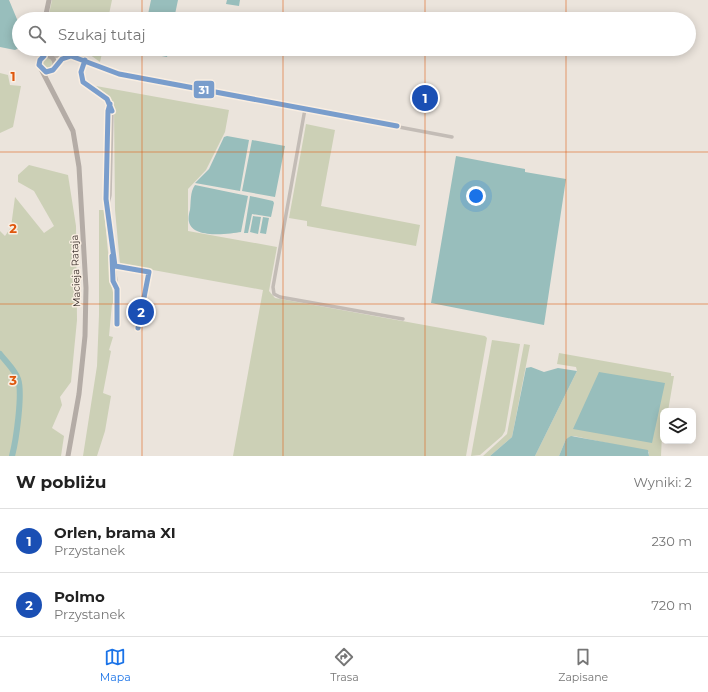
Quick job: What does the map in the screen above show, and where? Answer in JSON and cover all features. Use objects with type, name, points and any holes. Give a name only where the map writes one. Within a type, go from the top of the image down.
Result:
[{"type":"main road","points":[[46,12],[49,0]]},
{"type":"main road","points":[[51,71],[46,72],[42,70],[39,62],[48,56],[55,63],[51,71],[51,91]]},
{"type":"main road","name":"Macieja Rataja","points":[[42,70],[51,91],[68,120],[76,140],[79,167],[86,312],[83,361],[76,415],[68,456]]},
{"type":"street","points":[[55,63],[67,56],[78,56],[105,70],[123,75],[452,137]]},
{"type":"street","points":[[85,60],[81,72],[83,82],[86,86],[107,99],[112,112],[110,195],[108,205],[112,254],[111,265],[113,281],[117,289],[117,324]]},
{"type":"street","points":[[305,109],[273,287],[274,294],[280,297],[403,319]]},
{"type":"green space","points":[[52,0],[112,0],[109,12],[49,12]]},
{"type":"green space","points":[[92,56],[101,56],[100,62]]},
{"type":"green space","points":[[45,58],[49,58],[51,59],[51,67],[45,68],[42,65],[42,61]]},
{"type":"green space","points":[[0,73],[8,75],[10,85],[21,86],[13,127],[0,133]]},
{"type":"green space","points":[[96,86],[229,110],[225,132],[206,170],[188,189],[188,231],[277,247],[269,291],[275,298],[485,336],[487,338],[466,456],[233,456],[263,290],[120,264],[115,210],[114,107],[111,98]]},
{"type":"green space","points":[[306,124],[335,130],[321,206],[420,225],[416,246],[307,226],[307,221],[289,218]]},
{"type":"green space","points":[[29,165],[68,175],[76,226],[77,320],[71,382],[60,397],[62,405],[52,428],[64,436],[61,456],[0,456],[0,231],[5,236],[11,227],[15,197],[44,233],[54,226],[34,191],[18,182],[18,175]]},
{"type":"green space","points":[[99,210],[104,210],[111,283],[115,302],[112,304],[109,336],[113,337],[109,350],[111,351],[103,393],[111,396],[105,431],[97,456],[83,456],[97,366],[99,315]]},
{"type":"green space","points":[[492,340],[520,344],[505,431],[502,436],[480,455],[471,456]]},
{"type":"green space","points":[[524,344],[530,345],[512,437],[490,456],[483,456],[507,434]]},
{"type":"green space","points":[[559,353],[671,373],[671,376],[674,376],[669,408],[660,408],[661,456],[649,456],[649,452],[574,436],[566,439],[559,456],[535,456],[577,371],[576,367],[557,364]]},
{"type":"water","points":[[0,0],[9,0],[14,12],[12,12],[12,49],[0,47]]},
{"type":"water","points":[[151,0],[178,0],[175,12],[148,12]]},
{"type":"water","points":[[227,0],[240,0],[239,6],[226,4]]},
{"type":"water","points":[[227,136],[249,140],[240,191],[195,183],[209,169],[224,137]]},
{"type":"water","points":[[252,140],[285,146],[275,197],[242,191]]},
{"type":"water","points":[[456,156],[525,169],[525,172],[566,179],[544,325],[431,303]]},
{"type":"water","points":[[195,185],[248,196],[241,232],[212,234],[197,231],[192,227],[189,222],[189,218],[191,194]]},
{"type":"water","points":[[250,196],[273,201],[274,203],[271,217],[252,214],[248,233],[244,233]]},
{"type":"water","points":[[253,216],[261,217],[258,234],[250,232]]},
{"type":"water","points":[[263,217],[269,218],[266,234],[260,233]]},
{"type":"water","points":[[531,367],[544,372],[558,368],[577,371],[535,456],[490,456],[512,437],[526,368]]},
{"type":"water","points":[[599,372],[665,383],[652,443],[573,429]]},
{"type":"water","points":[[571,436],[648,450],[649,456],[559,456],[566,439]]},
{"type":"waterway","points":[[0,354],[15,372],[19,386],[20,395],[18,417],[12,456]]},
{"type":"transit line","name":"31","points":[[44,56],[40,60],[39,65],[46,72],[53,70],[62,59],[71,56]]},
{"type":"transit line","name":"31","points":[[71,56],[119,74],[397,126]]},
{"type":"transit line","name":"31","points":[[85,60],[81,72],[83,82],[107,99],[112,111]]},
{"type":"transit line","name":"31","points":[[110,104],[108,111],[106,199],[115,266]]},
{"type":"transit line","name":"31","points":[[112,256],[113,281],[117,289],[117,324]]},
{"type":"transit line","name":"31","points":[[115,266],[149,272]]},
{"type":"transit line","name":"31","points":[[138,328],[149,272]]},
{"type":"place","name":"Orlen, brama XI","points":[[425,98]]},
{"type":"place","name":"Polmo","points":[[141,312]]}]
